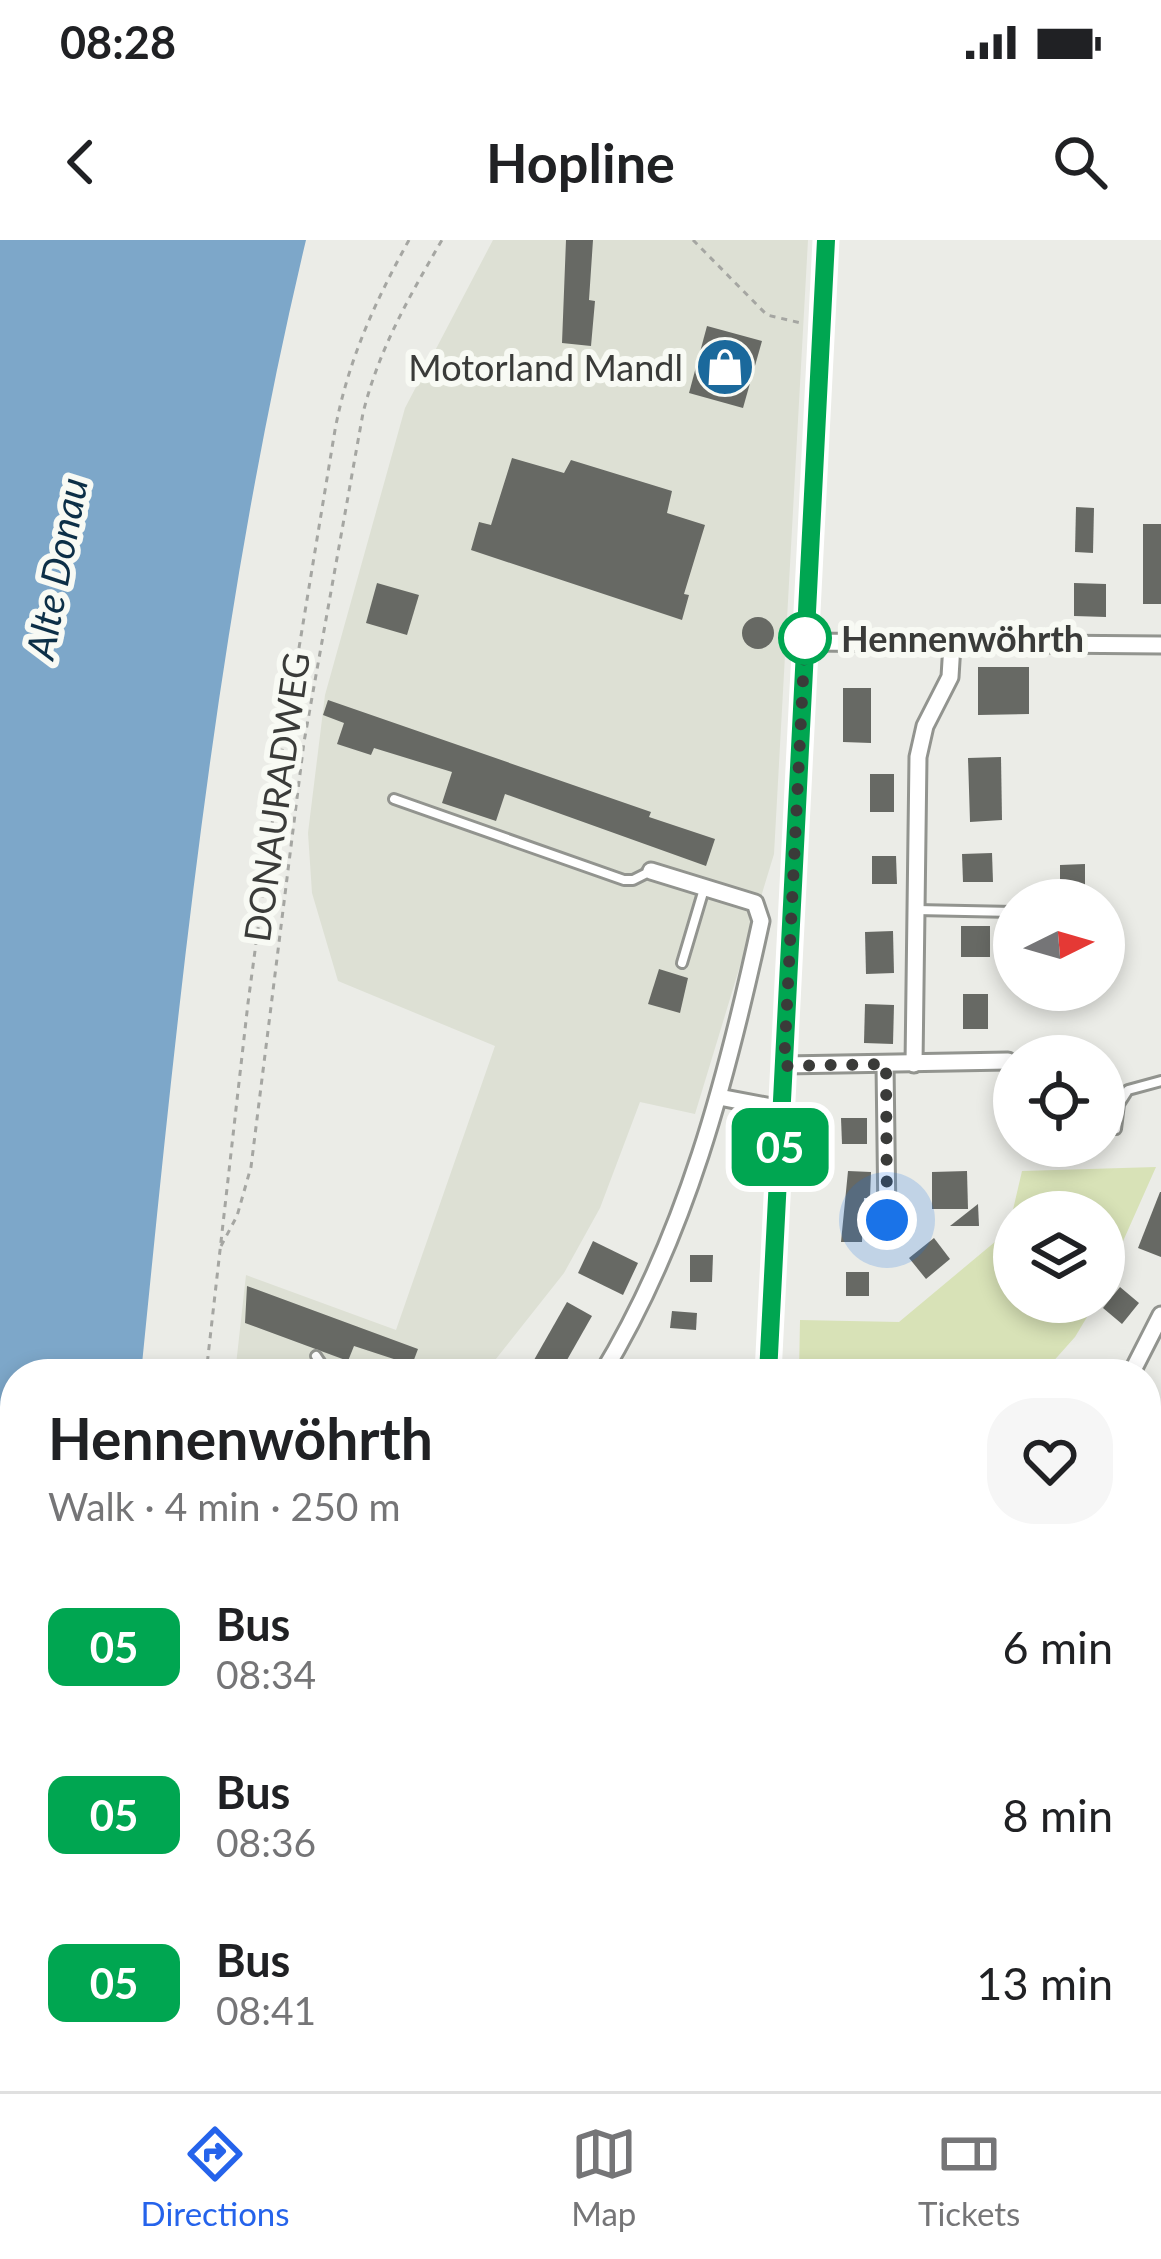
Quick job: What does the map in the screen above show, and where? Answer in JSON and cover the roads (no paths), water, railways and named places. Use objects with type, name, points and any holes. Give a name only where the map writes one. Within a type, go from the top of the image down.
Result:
[{"type":"street","points":[[769,1359],[826,240]]},
{"type":"street","points":[[805,642],[1161,645]]},
{"type":"street","points":[[914,1064],[920,739],[950,677],[952,644]]},
{"type":"street","points":[[611,1359],[645,1299],[719,1097],[761,921],[755,903],[651,871]]},
{"type":"street","points":[[784,1066],[993,1061]]},
{"type":"street","points":[[886,1064],[887,1220]]},
{"type":"street","points":[[719,1097],[782,1109]]},
{"type":"street","points":[[1139,1359],[1161,1315]]},
{"type":"lane","points":[[394,799],[624,880],[651,871]]},
{"type":"lane","points":[[682,963],[704,887]]},
{"type":"lane","points":[[916,910],[993,912]]},
{"type":"lane","points":[[1125,1094],[1161,1081]]},
{"type":"water","name":"Alte Donau","points":[[0,240],[306,240],[248,521],[204,804],[143,1359],[0,1359]]},
{"type":"place","name":"Motorland Mandl","points":[[725,367]]},
{"type":"place","name":"Hennenwöhrth","points":[[805,638]]}]
